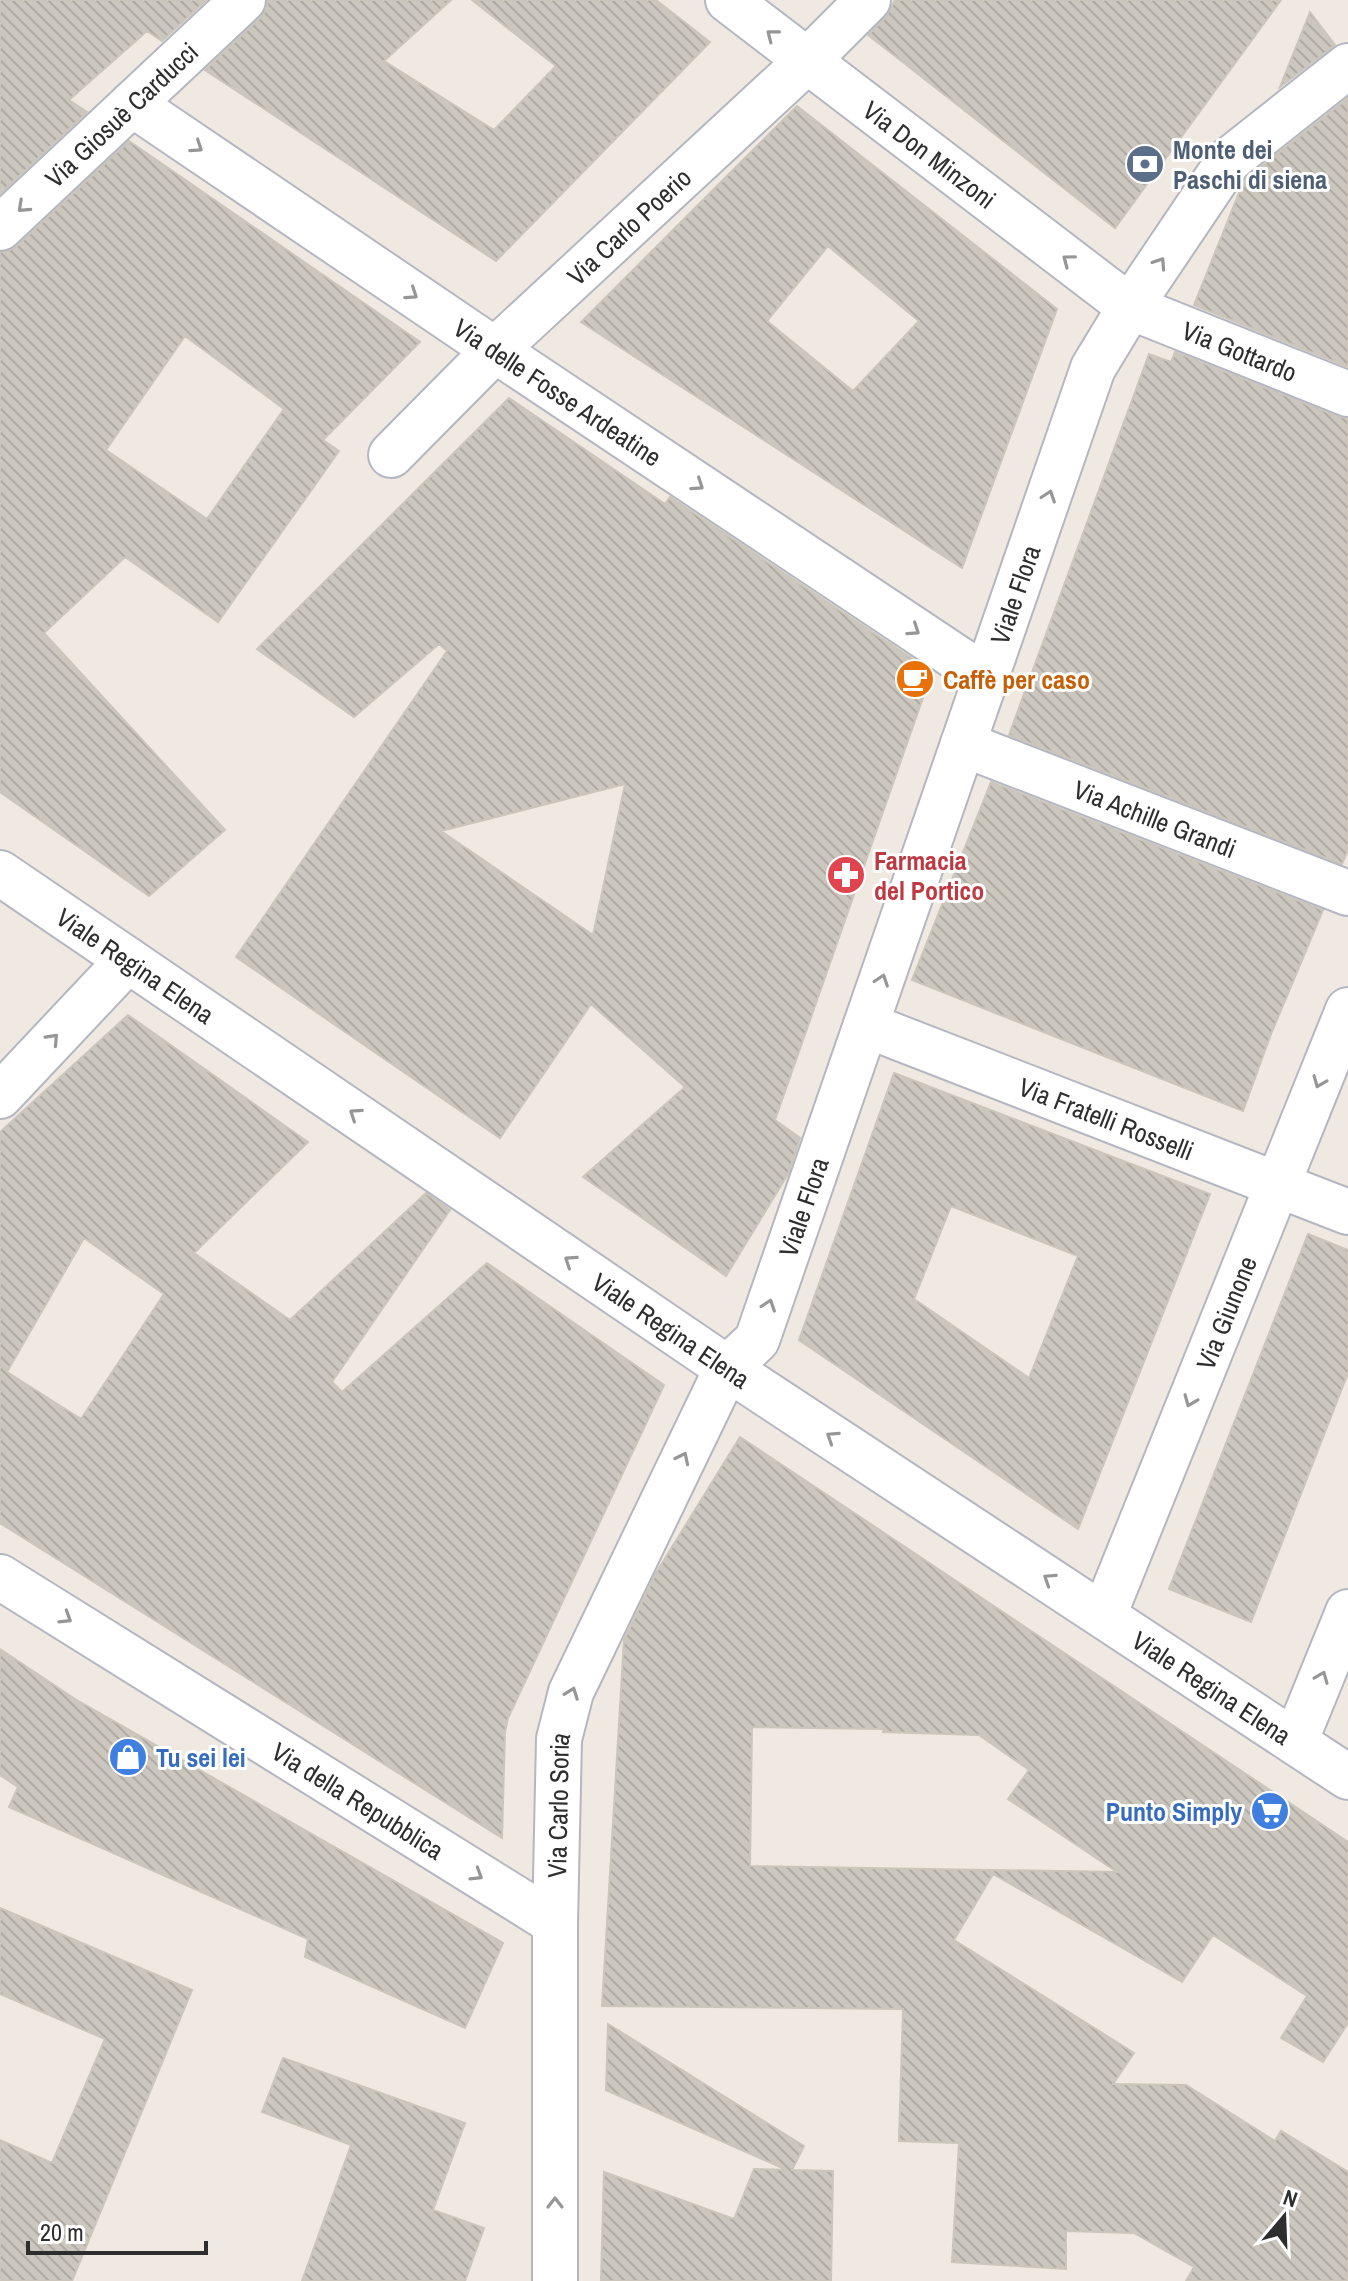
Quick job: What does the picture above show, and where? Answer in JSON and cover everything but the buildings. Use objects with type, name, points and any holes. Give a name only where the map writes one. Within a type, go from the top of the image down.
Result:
[{"type":"street","name":"Via Giosuè Carducci","points":[[0,228],[243,0]]},
{"type":"street","name":"Via Don Minzoni","points":[[728,0],[1130,307]]},
{"type":"street","name":"Via Carlo Poerio","points":[[391,455],[495,350],[807,61],[868,0]]},
{"type":"street","name":"Viale Flora","points":[[727,1368],[757,1340],[1093,368],[1130,307],[1229,160],[1348,66]]},
{"type":"street","name":"Via delle Fosse Ardeatine","points":[[132,104],[987,678]]},
{"type":"street","name":"Via Gottardo","points":[[1130,307],[1348,394]]},
{"type":"street","name":"Via Achille Grandi","points":[[963,744],[1348,893]]},
{"type":"street","name":"Viale Regina Elena","points":[[0,873],[727,1368],[1348,1777]]},
{"type":"street","points":[[0,1096],[128,960]]},
{"type":"street","name":"Via Giunone","points":[[1104,1615],[1348,1010]]},
{"type":"street","name":"Via Fratelli Rosselli","points":[[866,1025],[1348,1212]]},
{"type":"street","name":"Via Carlo Soria","points":[[555,2281],[555,1923],[559,1739],[571,1692],[727,1368]]},
{"type":"street","name":"Via della Repubblica","points":[[0,1577],[555,1923]]},
{"type":"street","points":[[1295,1742],[1348,1612]]},
{"type":"place","name":"Monte dei Paschi di siena","points":[[1145,164]]},
{"type":"place","name":"Caffè per caso","points":[[915,679]]},
{"type":"place","name":"Farmacia del Portico","points":[[846,875]]},
{"type":"place","name":"Tu sei lei","points":[[128,1757]]},
{"type":"place","name":"Punto Simply","points":[[1270,1811]]}]
